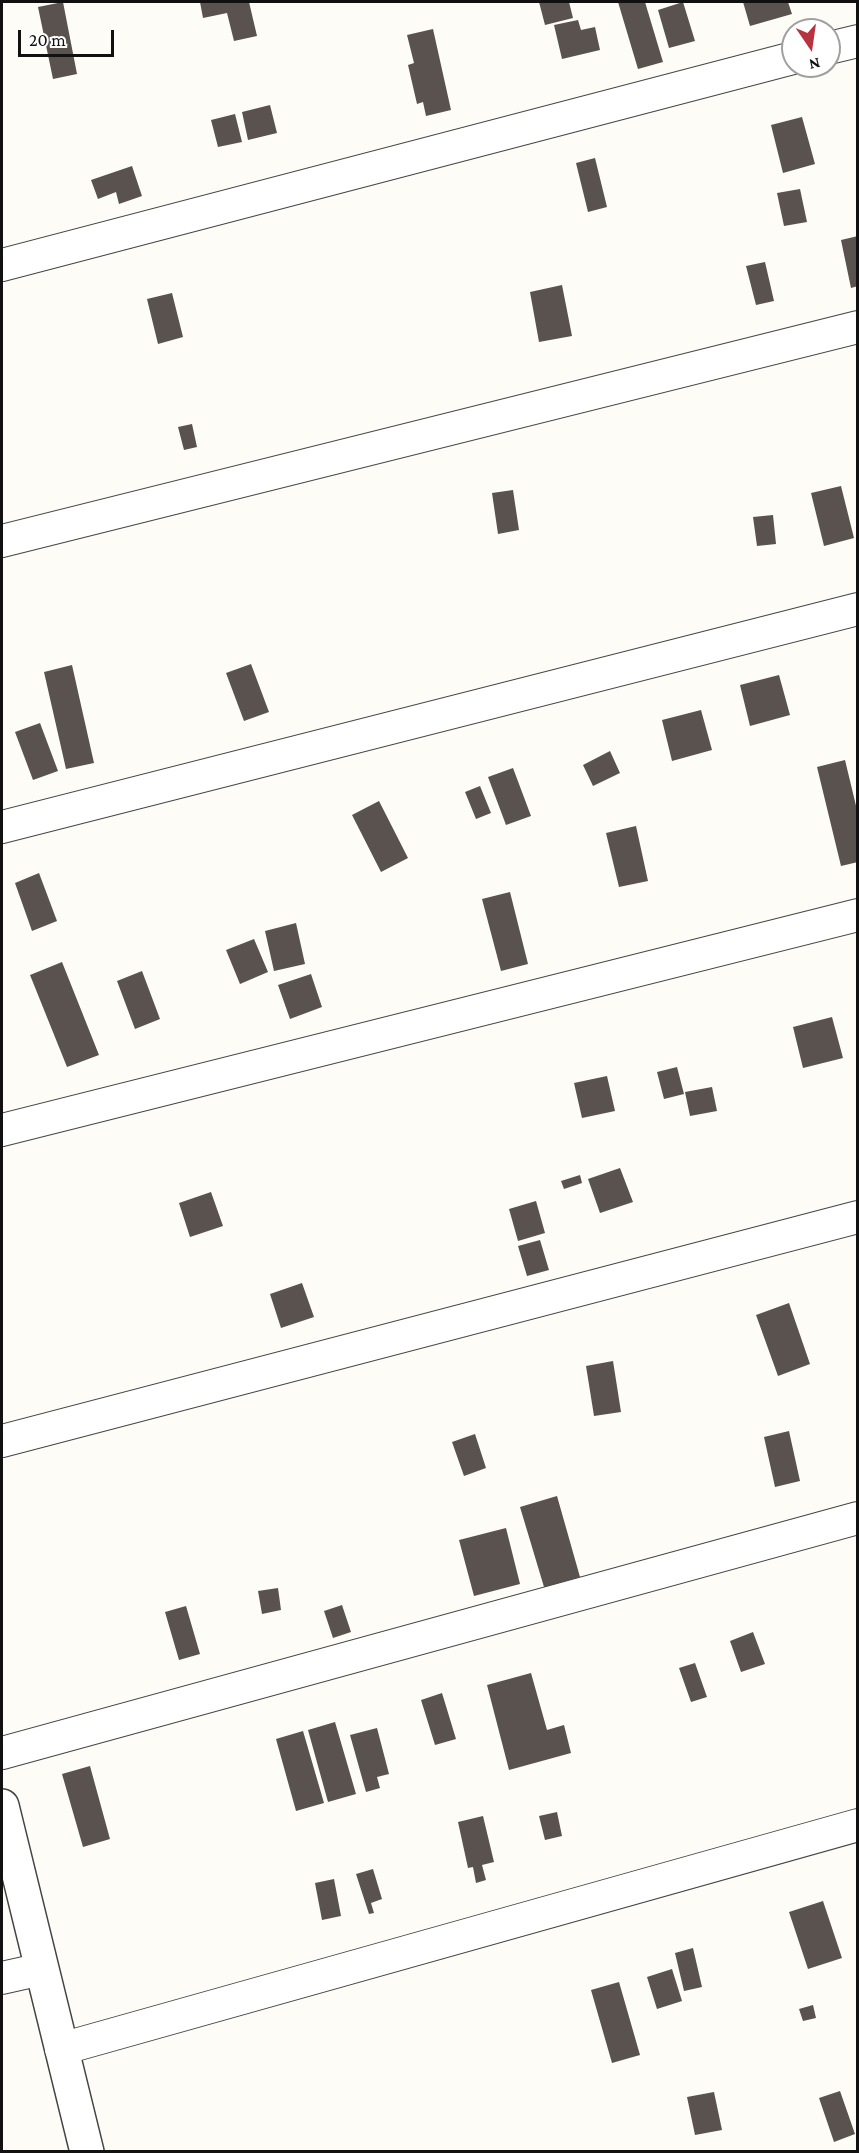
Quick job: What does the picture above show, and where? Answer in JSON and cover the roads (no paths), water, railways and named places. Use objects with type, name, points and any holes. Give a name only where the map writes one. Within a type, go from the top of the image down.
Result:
[{"type":"street","points":[[841,45],[858,41]]},
{"type":"street","points":[[2,264],[781,61]]},
{"type":"street","points":[[2,541],[858,327]]},
{"type":"street","points":[[2,827],[858,609]]},
{"type":"street","points":[[2,1130],[858,915]]},
{"type":"street","points":[[2,1441],[858,1217]]},
{"type":"street","points":[[2,1754],[858,1518]]},
{"type":"street","points":[[2,1806],[87,2151]]},
{"type":"street","points":[[61,2049],[858,1825]]},
{"type":"street","points":[[2,1978],[42,1969]]}]
